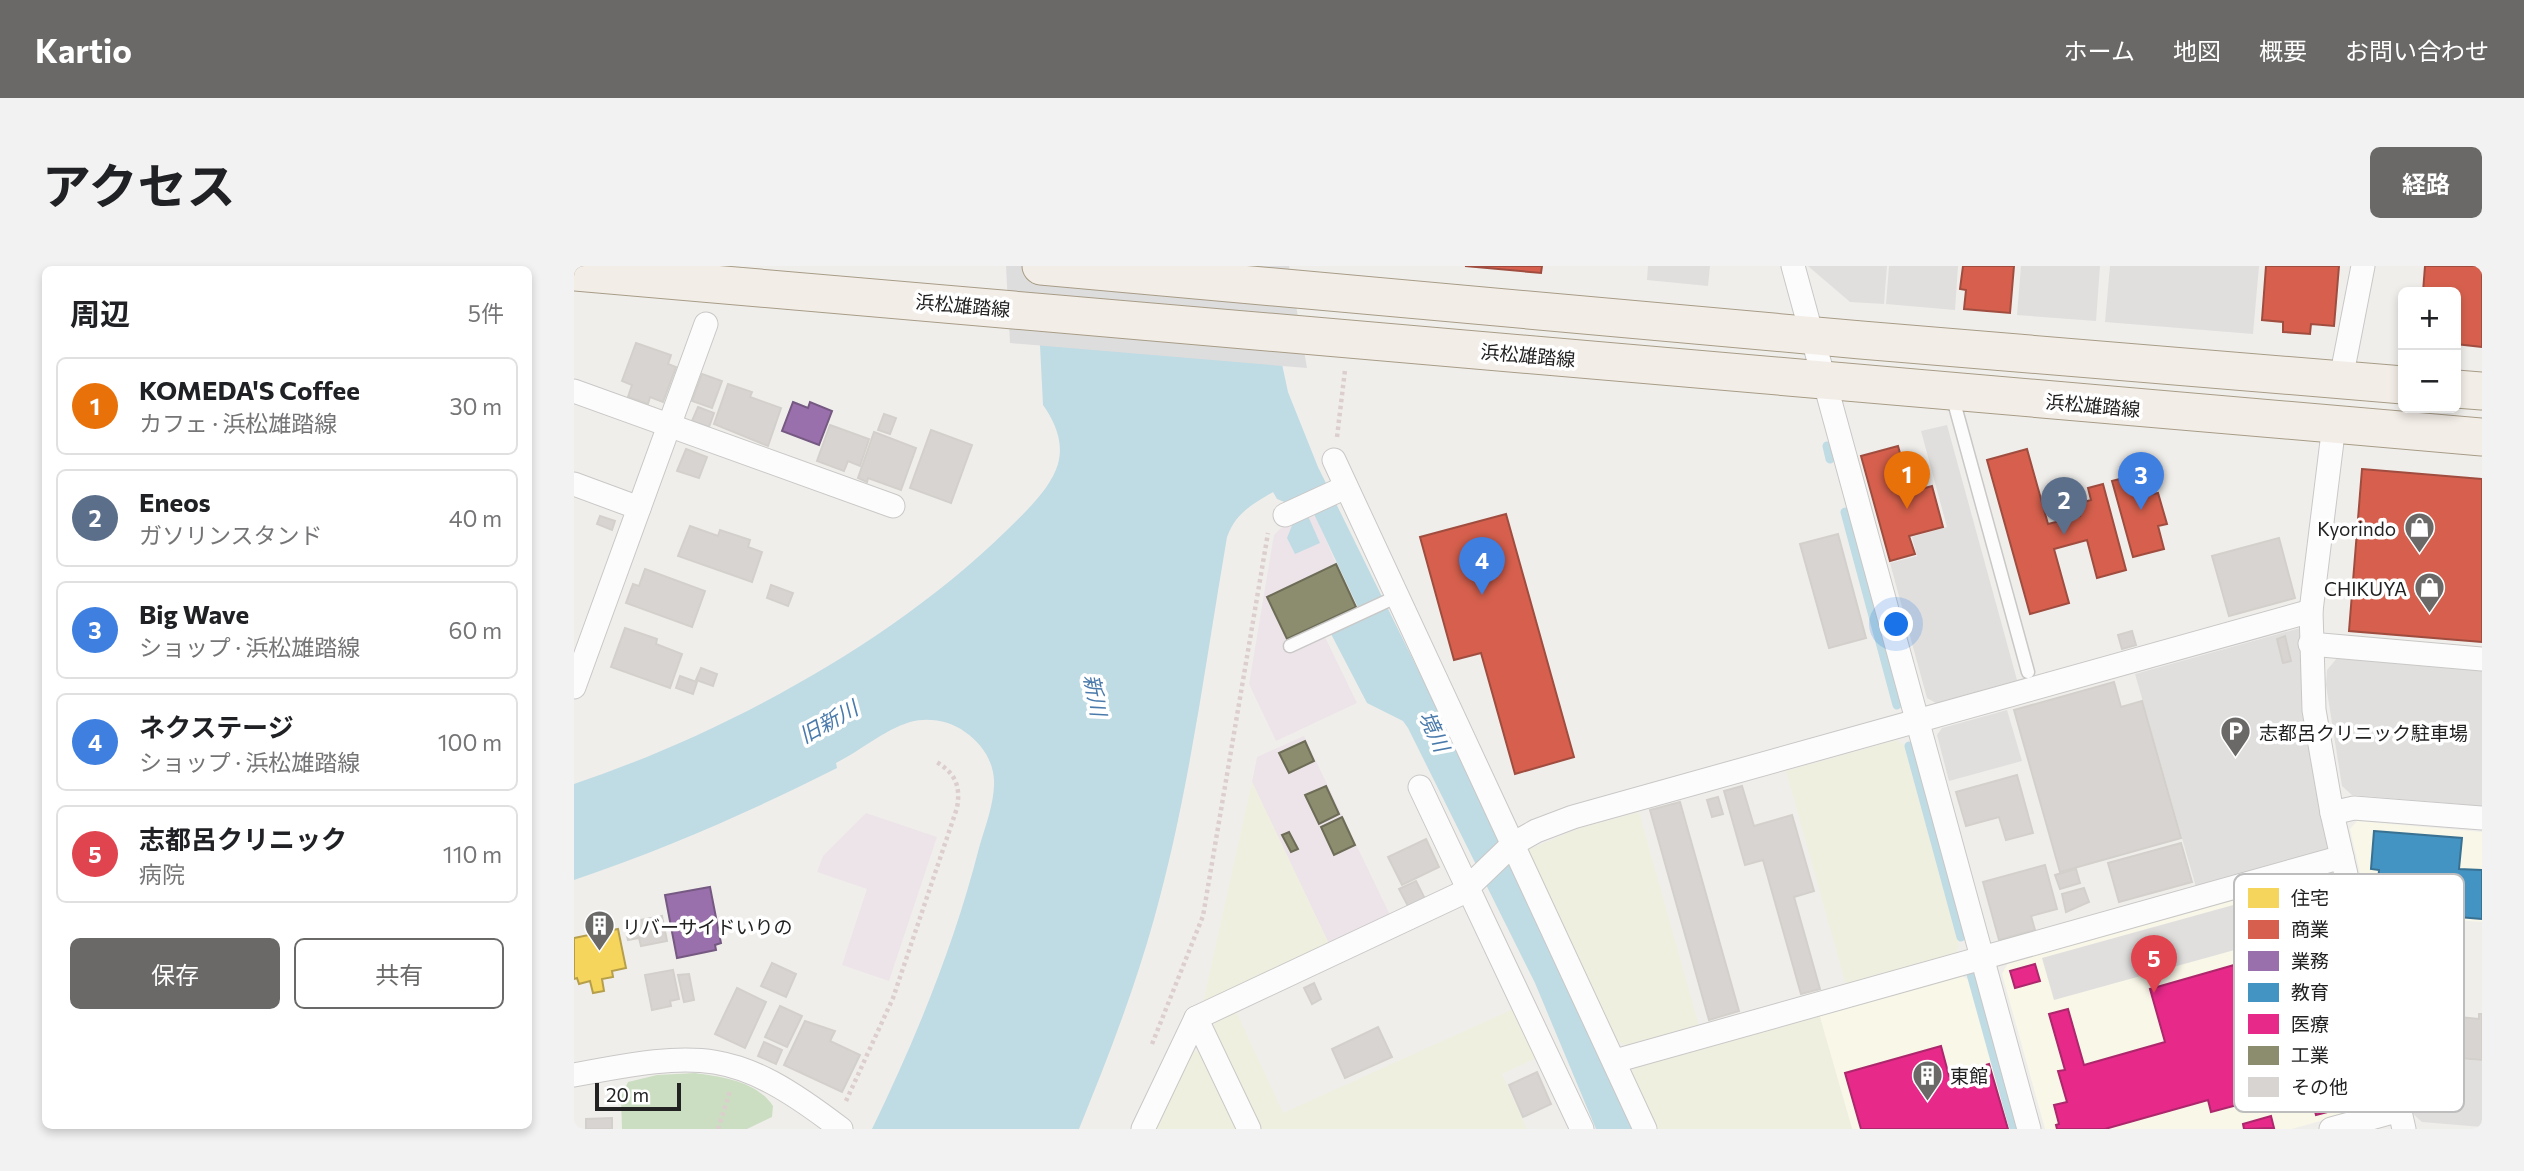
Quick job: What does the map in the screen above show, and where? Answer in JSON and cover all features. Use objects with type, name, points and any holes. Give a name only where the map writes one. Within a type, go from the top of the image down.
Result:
[{"type":"main road","points":[[1041,266],[1812,336],[2398,385]]},
{"type":"main road","name":"浜松雄踏線","points":[[574,272],[1300,334],[1825,383],[2482,437]]},
{"type":"main road","points":[[2461,389],[2482,391]]},
{"type":"street","points":[[1793,266],[2029,1129]]},
{"type":"street","points":[[2341,379],[2362,266]]},
{"type":"street","points":[[574,687],[706,324]]},
{"type":"street","points":[[574,391],[893,506]]},
{"type":"street","points":[[2334,425],[2311,611],[2310,644],[2314,710],[2346,874]]},
{"type":"street","points":[[1334,460],[1339,490],[1394,597],[1645,1129]]},
{"type":"street","points":[[574,484],[639,508]]},
{"type":"street","points":[[1285,515],[1339,490]]},
{"type":"street","points":[[1143,1129],[1196,1018],[1471,884],[1511,846],[1536,831],[1573,817],[2311,611]]},
{"type":"street","points":[[2310,644],[2482,659]]},
{"type":"street","points":[[1420,787],[1471,884],[1576,1127]]},
{"type":"street","points":[[2332,813],[2354,808],[2482,818]]},
{"type":"street","points":[[2281,874],[2342,857]]},
{"type":"street","points":[[1615,1061],[2234,887]]},
{"type":"street","points":[[1196,1018],[1249,1129]]},
{"type":"street","points":[[574,1076],[676,1058],[738,1066],[777,1083],[836,1125]]},
{"type":"street","points":[[2331,1129],[2402,1120]]},
{"type":"lane","points":[[1952,393],[2028,672]]},
{"type":"lane","points":[[1290,646],[1394,597]]},
{"type":"path","points":[[1334,460],[1345,365]]},
{"type":"path","points":[[1147,1056],[1203,916],[1265,544],[1269,533],[1285,515]]},
{"type":"path","points":[[836,1125],[893,998],[957,808],[960,794],[956,780],[947,768],[935,761]]},
{"type":"path","points":[[718,1129],[738,1066]]},
{"type":"shaded area","points":[[1648,266],[1710,266],[1708,286],[1647,280]]},
{"type":"shaded area","points":[[1808,266],[1887,266],[1884,304],[1850,302]]},
{"type":"shaded area","points":[[1889,266],[1958,266],[1955,310],[1886,304]]},
{"type":"shaded area","points":[[2021,266],[2100,266],[2096,321],[2017,315]]},
{"type":"shaded area","points":[[2110,266],[2259,266],[2253,334],[2105,322]]},
{"type":"shaded area","points":[[1947,425],[2017,680],[1936,703],[1927,698],[1890,563],[1917,556],[1912,537],[1947,527],[1921,431]]},
{"type":"shaded area","points":[[1314,513],[1361,620],[1325,637],[1357,703],[1276,741],[1249,684],[1272,546],[1274,535],[1289,520]]},
{"type":"shaded area","name":"志都呂クリニック駐車場","points":[[2300,628],[2304,711],[2329,850],[2243,874],[2234,874],[2234,876],[2196,887],[2135,674]]},
{"type":"shaded area","points":[[2338,657],[2482,669],[2482,806],[2352,795],[2342,786],[2326,685],[2327,670]]},
{"type":"shaded area","points":[[2007,710],[2022,761],[1949,781],[1937,735],[1942,728]]},
{"type":"shaded area","points":[[1304,736],[1390,915],[1329,944],[1252,782],[1257,757]]},
{"type":"shaded area","points":[[866,813],[937,837],[889,981],[842,965],[867,889],[817,872],[823,856]]},
{"type":"shaded area","points":[[2357,821],[2482,832],[2482,922],[2464,921],[2464,874],[2360,874],[2350,829]]},
{"type":"shaded area","points":[[2234,898],[2234,1112],[2352,1112],[2292,1129],[2045,1129],[2002,974],[2009,961]]},
{"type":"shaded area","points":[[2234,905],[2234,950],[2054,1000],[2042,958]]},
{"type":"shaded area","points":[[1960,975],[1968,979],[2009,1129],[1852,1129],[1819,1014]]},
{"type":"shaded area","points":[[2464,1060],[2482,1061],[2482,1127],[2422,1122],[2411,1112],[2464,1112]]},
{"type":"green space","points":[[1896,740],[1904,745],[1959,946],[1955,954],[1846,985],[1786,771]]},
{"type":"green space","points":[[1252,782],[1329,944],[1203,1003]]},
{"type":"green space","points":[[1639,812],[1699,1026],[1627,1046],[1618,1042],[1528,850],[1577,829]]},
{"type":"green space","points":[[2335,870],[2336,874],[2321,874]]},
{"type":"green space","points":[[1513,1009],[1537,1058],[1502,1074],[1527,1129],[1259,1129],[1212,1032],[1216,1021],[1236,1011],[1283,1113]]},
{"type":"green space","points":[[1819,1014],[1852,1129],[1657,1129],[1632,1073],[1635,1066]]},
{"type":"green space","points":[[1192,1051],[1202,1052],[1240,1129],[1155,1129]]},
{"type":"green space","points":[[695,1073],[738,1082],[758,1091],[773,1106],[772,1117],[747,1129],[622,1129],[621,1097],[628,1082],[657,1075]]},
{"type":"water","points":[[1036,266],[1261,266],[1288,392],[1318,467],[1500,836],[1636,1129],[1596,1129],[1535,983],[1408,728],[1403,721],[1367,703],[1331,634],[1363,618],[1314,514],[1277,499],[1273,492],[1240,516],[1227,537],[1195,729],[1166,872],[1129,999],[1079,1129],[872,1129],[919,1026],[946,956],[991,806],[994,780],[989,759],[976,741],[959,728],[932,720],[910,722],[881,735],[836,763],[837,768],[773,799],[675,842],[574,880],[574,784],[689,739],[747,711],[859,646],[961,572],[1043,492],[1058,464],[1060,448],[1055,425],[1043,405]]},
{"type":"water","points":[[1308,516],[1320,543],[1295,554],[1287,538],[1293,523]]},
{"type":"pier","points":[[1006,266],[1289,266],[1307,368],[1010,343]]},
{"type":"building: 住宅","name":"リバーサイドいりの","points":[[618,929],[626,968],[612,971],[613,977],[602,979],[604,991],[593,993],[590,981],[579,984],[577,978],[574,979],[574,938]]},
{"type":"building: 商業","points":[[1465,266],[1542,266],[1541,273]]},
{"type":"building: 商業","points":[[1963,266],[2014,266],[2010,313],[1964,309],[1966,290],[1960,289]]},
{"type":"building: 商業","points":[[2266,266],[2339,266],[2334,326],[2311,324],[2310,334],[2283,332],[2283,322],[2262,320]]},
{"type":"building: 商業","points":[[2425,266],[2482,266],[2482,347],[2461,345],[2461,287],[2423,287]]},
{"type":"building: 商業","points":[[1898,446],[1911,492],[1932,486],[1943,527],[1909,536],[1915,554],[1890,561],[1861,456]]},
{"type":"building: 商業","points":[[2027,449],[2048,524],[2080,516],[2077,504],[2091,500],[2088,488],[2103,484],[2126,570],[2097,578],[2087,540],[2054,549],[2069,603],[2030,614],[1987,460]]},
{"type":"building: 商業","name":"Kyorindo","points":[[2362,469],[2482,479],[2482,642],[2349,631]]},
{"type":"building: 商業","points":[[2143,473],[2149,495],[2158,493],[2167,524],[2158,526],[2164,549],[2133,557],[2112,481]]},
{"type":"building: 商業","points":[[1506,514],[1574,757],[1515,774],[1481,653],[1454,660],[1420,537]]},
{"type":"building: 業務","points":[[793,402],[808,408],[810,402],[832,411],[819,445],[782,431]]},
{"type":"building: 業務","points":[[710,887],[721,943],[715,945],[716,950],[677,958],[665,895]]},
{"type":"building: 教育","points":[[2374,831],[2462,838],[2459,869],[2482,870],[2482,919],[2464,917],[2464,874],[2379,874],[2379,870],[2371,869]]},
{"type":"building: 医療","points":[[2035,964],[2040,981],[2015,988],[2010,971]]},
{"type":"building: 医療","points":[[2234,965],[2234,1106],[2211,1112],[2208,1100],[2105,1129],[2057,1129],[2056,1125],[2059,1124],[2054,1105],[2067,1102],[2058,1071],[2065,1070],[2049,1014],[2068,1009],[2084,1065],[2165,1042],[2150,989]]},
{"type":"building: 医療","name":"東館","points":[[1941,1046],[1949,1076],[1989,1064],[2008,1129],[1861,1129],[1845,1073]]},
{"type":"building: 医療","points":[[2271,1116],[2274,1128],[2244,1129],[2243,1124]]},
{"type":"building: 工業","points":[[1336,564],[1356,607],[1287,639],[1267,597]]},
{"type":"building: 工業","points":[[1305,741],[1314,761],[1289,773],[1279,753]]},
{"type":"building: 工業","points":[[1326,786],[1339,814],[1319,824],[1305,795]]},
{"type":"building: 工業","points":[[1342,817],[1355,845],[1334,855],[1321,827]]},
{"type":"building: 工業","points":[[1289,832],[1298,849],[1291,852],[1282,835]]},
{"type":"building: その他","points":[[636,343],[671,355],[668,364],[676,367],[663,402],[650,397],[648,404],[628,397],[632,385],[622,381]]},
{"type":"building: その他","points":[[702,374],[722,381],[712,408],[692,401]]},
{"type":"building: その他","points":[[728,384],[752,392],[750,397],[781,408],[768,446],[714,424]]},
{"type":"building: その他","points":[[698,407],[714,413],[709,427],[692,421]]},
{"type":"building: その他","points":[[884,414],[896,418],[890,434],[878,430]]},
{"type":"building: その他","points":[[830,425],[869,439],[860,466],[848,461],[844,471],[817,461]]},
{"type":"building: その他","points":[[931,430],[972,445],[951,503],[910,488]]},
{"type":"building: その他","points":[[874,432],[916,448],[901,490],[868,478],[867,482],[858,478]]},
{"type":"building: その他","points":[[686,449],[707,457],[699,478],[677,471]]},
{"type":"building: その他","points":[[600,516],[615,521],[612,530],[597,524]]},
{"type":"building: その他","points":[[690,526],[718,536],[720,530],[750,540],[748,547],[762,552],[752,582],[678,556]]},
{"type":"building: その他","points":[[1838,534],[1866,638],[1829,648],[1800,544]]},
{"type":"building: その他","points":[[2279,538],[2295,598],[2229,616],[2212,556]]},
{"type":"building: その他","points":[[645,569],[705,591],[692,627],[626,603],[633,584],[639,586]]},
{"type":"building: その他","points":[[771,585],[793,593],[788,606],[767,598]]},
{"type":"building: その他","points":[[625,628],[657,639],[656,644],[682,654],[670,688],[611,667]]},
{"type":"building: その他","points":[[2132,631],[2136,645],[2122,649],[2118,635]]},
{"type":"building: その他","points":[[2285,636],[2291,661],[2283,663],[2277,639]]},
{"type":"building: その他","points":[[701,668],[717,674],[713,686],[696,680]]},
{"type":"building: その他","points":[[680,676],[697,682],[693,694],[676,688]]},
{"type":"building: その他","points":[[2114,682],[2121,707],[2142,701],[2181,838],[2060,872],[2014,710]]},
{"type":"building: その他","points":[[2017,775],[2033,833],[2006,840],[1999,817],[1966,826],[1956,792]]},
{"type":"building: その他","points":[[1742,786],[1754,826],[1792,815],[1814,891],[1794,897],[1820,989],[1801,994],[1763,860],[1745,865],[1724,791]]},
{"type":"building: その他","points":[[1718,797],[1723,814],[1712,817],[1707,800]]},
{"type":"building: その他","points":[[1680,802],[1739,1011],[1709,1020],[1650,810]]},
{"type":"building: その他","points":[[1426,839],[1439,867],[1402,885],[1388,857]]},
{"type":"building: その他","points":[[2181,843],[2192,882],[2119,902],[2108,863]]},
{"type":"building: その他","points":[[2045,865],[2057,909],[2031,916],[2035,930],[1999,940],[1983,882]]},
{"type":"building: その他","points":[[2076,869],[2080,883],[2060,889],[2055,875]]},
{"type":"building: その他","points":[[1416,881],[1425,899],[1408,906],[1399,889]]},
{"type":"building: その他","points":[[2084,888],[2089,902],[2066,912],[2062,894]]},
{"type":"building: その他","points":[[662,916],[667,941],[641,946],[639,938],[628,940],[624,923]]},
{"type":"building: その他","points":[[772,963],[796,974],[786,997],[761,986]]},
{"type":"building: その他","points":[[673,970],[679,999],[670,1001],[671,1006],[652,1010],[645,975]]},
{"type":"building: その他","points":[[689,974],[694,1000],[684,1002],[678,975]]},
{"type":"building: その他","points":[[1314,983],[1321,999],[1312,1004],[1304,988]]},
{"type":"building: その他","points":[[737,988],[766,1002],[745,1048],[715,1034]]},
{"type":"building: その他","points":[[780,1006],[802,1016],[787,1047],[765,1037]]},
{"type":"building: その他","points":[[2479,1014],[2482,1014],[2482,1060],[2464,1058],[2464,1017],[2479,1019]]},
{"type":"building: その他","points":[[805,1021],[835,1031],[830,1041],[860,1055],[842,1092],[784,1065]]},
{"type":"building: その他","points":[[1378,1027],[1392,1057],[1345,1078],[1332,1049]]},
{"type":"building: その他","points":[[764,1042],[782,1050],[776,1064],[758,1056]]},
{"type":"building: その他","points":[[1537,1072],[1551,1104],[1523,1117],[1509,1085]]},
{"type":"building: その他","points":[[612,1118],[612,1129],[586,1129],[586,1119]]},
{"type":"waterway","points":[[1827,446],[1830,459]]},
{"type":"waterway","points":[[1845,512],[1897,705]]},
{"type":"waterway","points":[[1909,746],[1961,937]]},
{"type":"waterway","points":[[1971,974],[2014,1129]]},
{"type":"place","name":"KOMEDA'S Coffee","points":[[1907,509]]},
{"type":"place","name":"Big Wave","points":[[2141,510]]},
{"type":"place","name":"Eneos","points":[[2064,535]]},
{"type":"place","name":"Kyorindo","points":[[2419,555]]},
{"type":"place","name":"ネクステージ","points":[[1482,595]]},
{"type":"place","name":"CHIKUYA","points":[[2430,615]]},
{"type":"place","name":"志都呂クリニック駐車場","points":[[2236,759]]},
{"type":"place","name":"リバーサイドいりの","points":[[599,953]]},
{"type":"place","name":"志都呂クリニック","points":[[2154,993]]},
{"type":"place","name":"東館","points":[[1927,1102]]},
{"type":"water label","name":"新川","points":[[1096,695]]},
{"type":"water label","name":"旧新川","points":[[828,721]]},
{"type":"water label","name":"境川","points":[[1435,731]]}]
